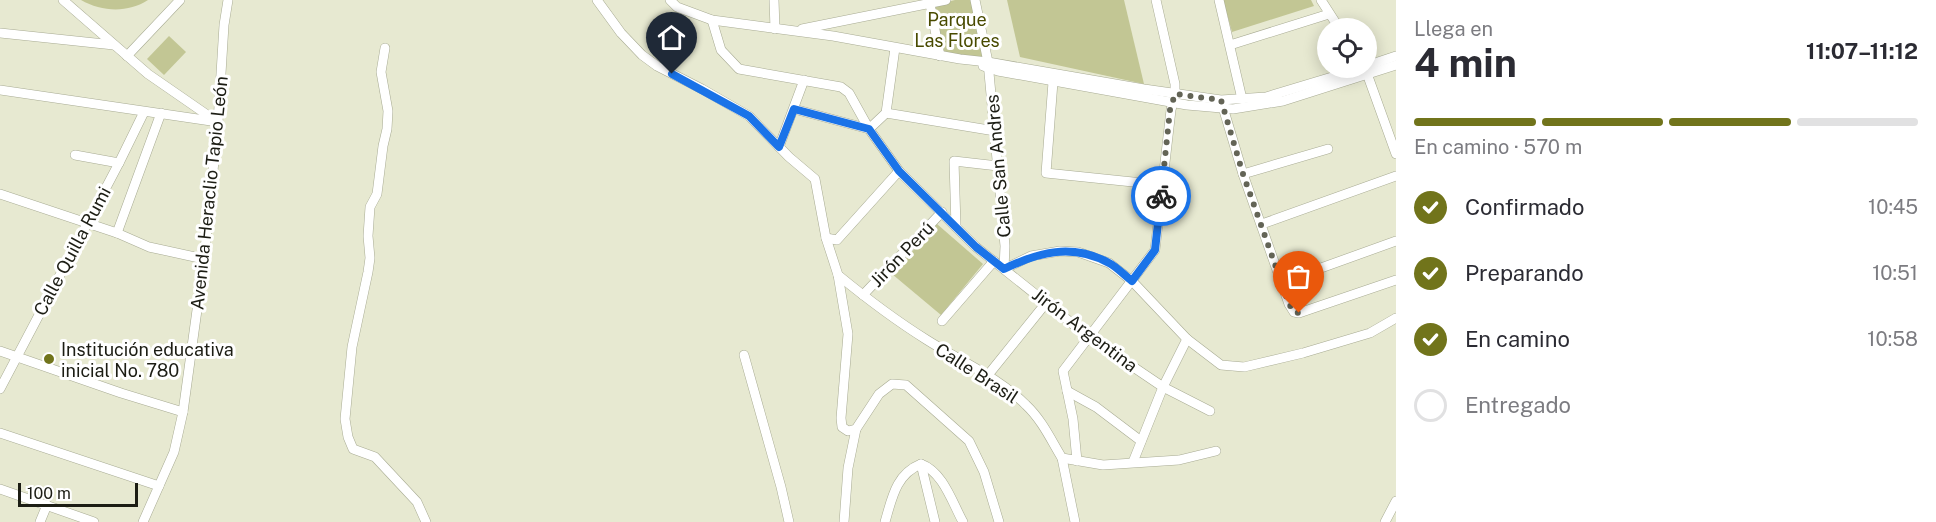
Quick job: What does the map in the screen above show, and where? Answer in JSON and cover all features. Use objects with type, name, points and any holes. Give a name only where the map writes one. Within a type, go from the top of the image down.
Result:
[{"type":"street","points":[[63,0],[148,74],[218,122]]},
{"type":"street","points":[[127,56],[180,0]]},
{"type":"street","name":"Avenida Heraclio Tapio León","points":[[143,522],[174,452],[183,412],[204,259],[228,0]]},
{"type":"street","points":[[597,0],[621,33],[642,55],[657,66],[749,116],[815,179],[826,238],[838,275],[848,334],[842,427],[848,431],[856,429]]},
{"type":"street","points":[[670,0],[677,7],[712,20],[794,31],[970,61],[1053,82],[1222,104],[1272,104],[1341,78]]},
{"type":"street","points":[[774,0],[775,29]]},
{"type":"street","points":[[794,31],[946,0]]},
{"type":"street","name":"Calle San Andres","points":[[975,0],[988,65],[1005,246],[1004,269]]},
{"type":"street","points":[[1077,461],[1073,419],[1063,371],[1155,250],[1175,84],[1156,0]]},
{"type":"street","points":[[1219,0],[1242,99]]},
{"type":"street","points":[[1321,0],[1332,18]]},
{"type":"street","points":[[930,4],[940,56]]},
{"type":"street","points":[[1230,45],[1329,14]]},
{"type":"street","name":"Jirón Argentina","points":[[712,20],[721,50],[736,67],[841,87],[849,93],[869,129],[899,171],[976,247],[1089,337],[1163,387],[1210,411]]},
{"type":"street","points":[[0,33],[115,45]]},
{"type":"street","points":[[386,48],[381,72],[388,111],[387,129],[377,194],[370,207],[368,236],[370,258],[352,347],[345,419],[353,449],[375,457],[417,502],[426,522]]},
{"type":"street","points":[[794,109],[869,129],[886,113],[895,48]]},
{"type":"street","points":[[1377,64],[1396,56]]},
{"type":"street","points":[[988,65],[1174,98]]},
{"type":"street","points":[[1377,67],[1396,65]]},
{"type":"street","points":[[1222,104],[1266,97],[1333,78]]},
{"type":"street","points":[[1368,78],[1396,154]]},
{"type":"street","points":[[779,147],[804,80]]},
{"type":"street","points":[[1053,82],[1046,173],[1162,184]]},
{"type":"street","points":[[0,90],[218,122]]},
{"type":"street","points":[[1222,104],[1243,174],[1289,304],[1294,312],[1299,313],[1396,280]]},
{"type":"street","name":"Calle Quilla Rumi","points":[[0,389],[144,112]]},
{"type":"street","points":[[117,233],[161,113]]},
{"type":"street","points":[[886,113],[995,131]]},
{"type":"street","points":[[1243,174],[1328,149]]},
{"type":"street","points":[[75,155],[119,163]]},
{"type":"street","points":[[956,227],[954,161],[998,166]]},
{"type":"street","points":[[826,238],[837,240],[899,171]]},
{"type":"street","points":[[1262,224],[1396,176]]},
{"type":"street","points":[[0,194],[117,233],[149,247],[204,259]]},
{"type":"street","name":"Jirón Perú","points":[[863,295],[942,212]]},
{"type":"street","points":[[1282,282],[1396,241]]},
{"type":"street","points":[[1004,269],[1031,256],[1060,251],[1078,252],[1109,263],[1132,281],[1187,339],[1221,365],[1244,367],[1303,353],[1370,333],[1396,318]]},
{"type":"street","points":[[942,321],[994,261]]},
{"type":"street","name":"Calle Brasil","points":[[838,275],[928,341],[988,375],[1027,406],[1043,425],[1062,458],[1075,522]]},
{"type":"street","points":[[988,375],[1046,303]]},
{"type":"street","points":[[1133,462],[1163,387],[1187,339]]},
{"type":"street","points":[[0,351],[183,412]]},
{"type":"street","points":[[744,356],[779,477],[789,522]]},
{"type":"street","points":[[844,522],[848,468],[856,429],[879,394],[892,384],[906,385],[969,441],[984,472],[999,522]]},
{"type":"street","points":[[1067,391],[1096,407],[1141,441]]},
{"type":"street","points":[[0,433],[159,486]]},
{"type":"street","points":[[1062,458],[1103,465],[1179,460],[1216,451]]},
{"type":"street","points":[[885,522],[901,477],[910,468],[921,464],[931,468],[939,478],[963,522]]},
{"type":"street","points":[[921,464],[935,522]]},
{"type":"street","points":[[1,491],[94,522]]},
{"type":"street","points":[[1385,522],[1396,501]]},
{"type":"street","points":[[40,522],[47,505]]},
{"type":"green space","points":[[81,0],[148,0],[124,9],[106,9]]},
{"type":"green space","name":"Parque Las Flores","points":[[955,0],[971,0],[985,63],[942,53],[931,6]]},
{"type":"green space","points":[[1007,0],[1124,0],[1144,84],[1020,57]]},
{"type":"green space","points":[[1223,0],[1311,0],[1314,6],[1232,32]]},
{"type":"green space","points":[[169,36],[186,52],[164,75],[147,59]]},
{"type":"green space","points":[[937,224],[983,264],[941,315],[892,274]]},
{"type":"way so far","points":[[1161,196],[1170,110],[1175,94],[1221,100],[1243,174],[1289,304],[1294,312],[1299,313]]},
{"type":"place","name":"Institución educativa inicial No. 780","points":[[49,359]]},
{"type":"route","points":[[672,74],[749,116],[779,147],[794,109],[869,129],[899,171],[976,247],[1004,269],[1031,256],[1060,251],[1078,252],[1109,263],[1132,281],[1155,250],[1161,196]]}]
